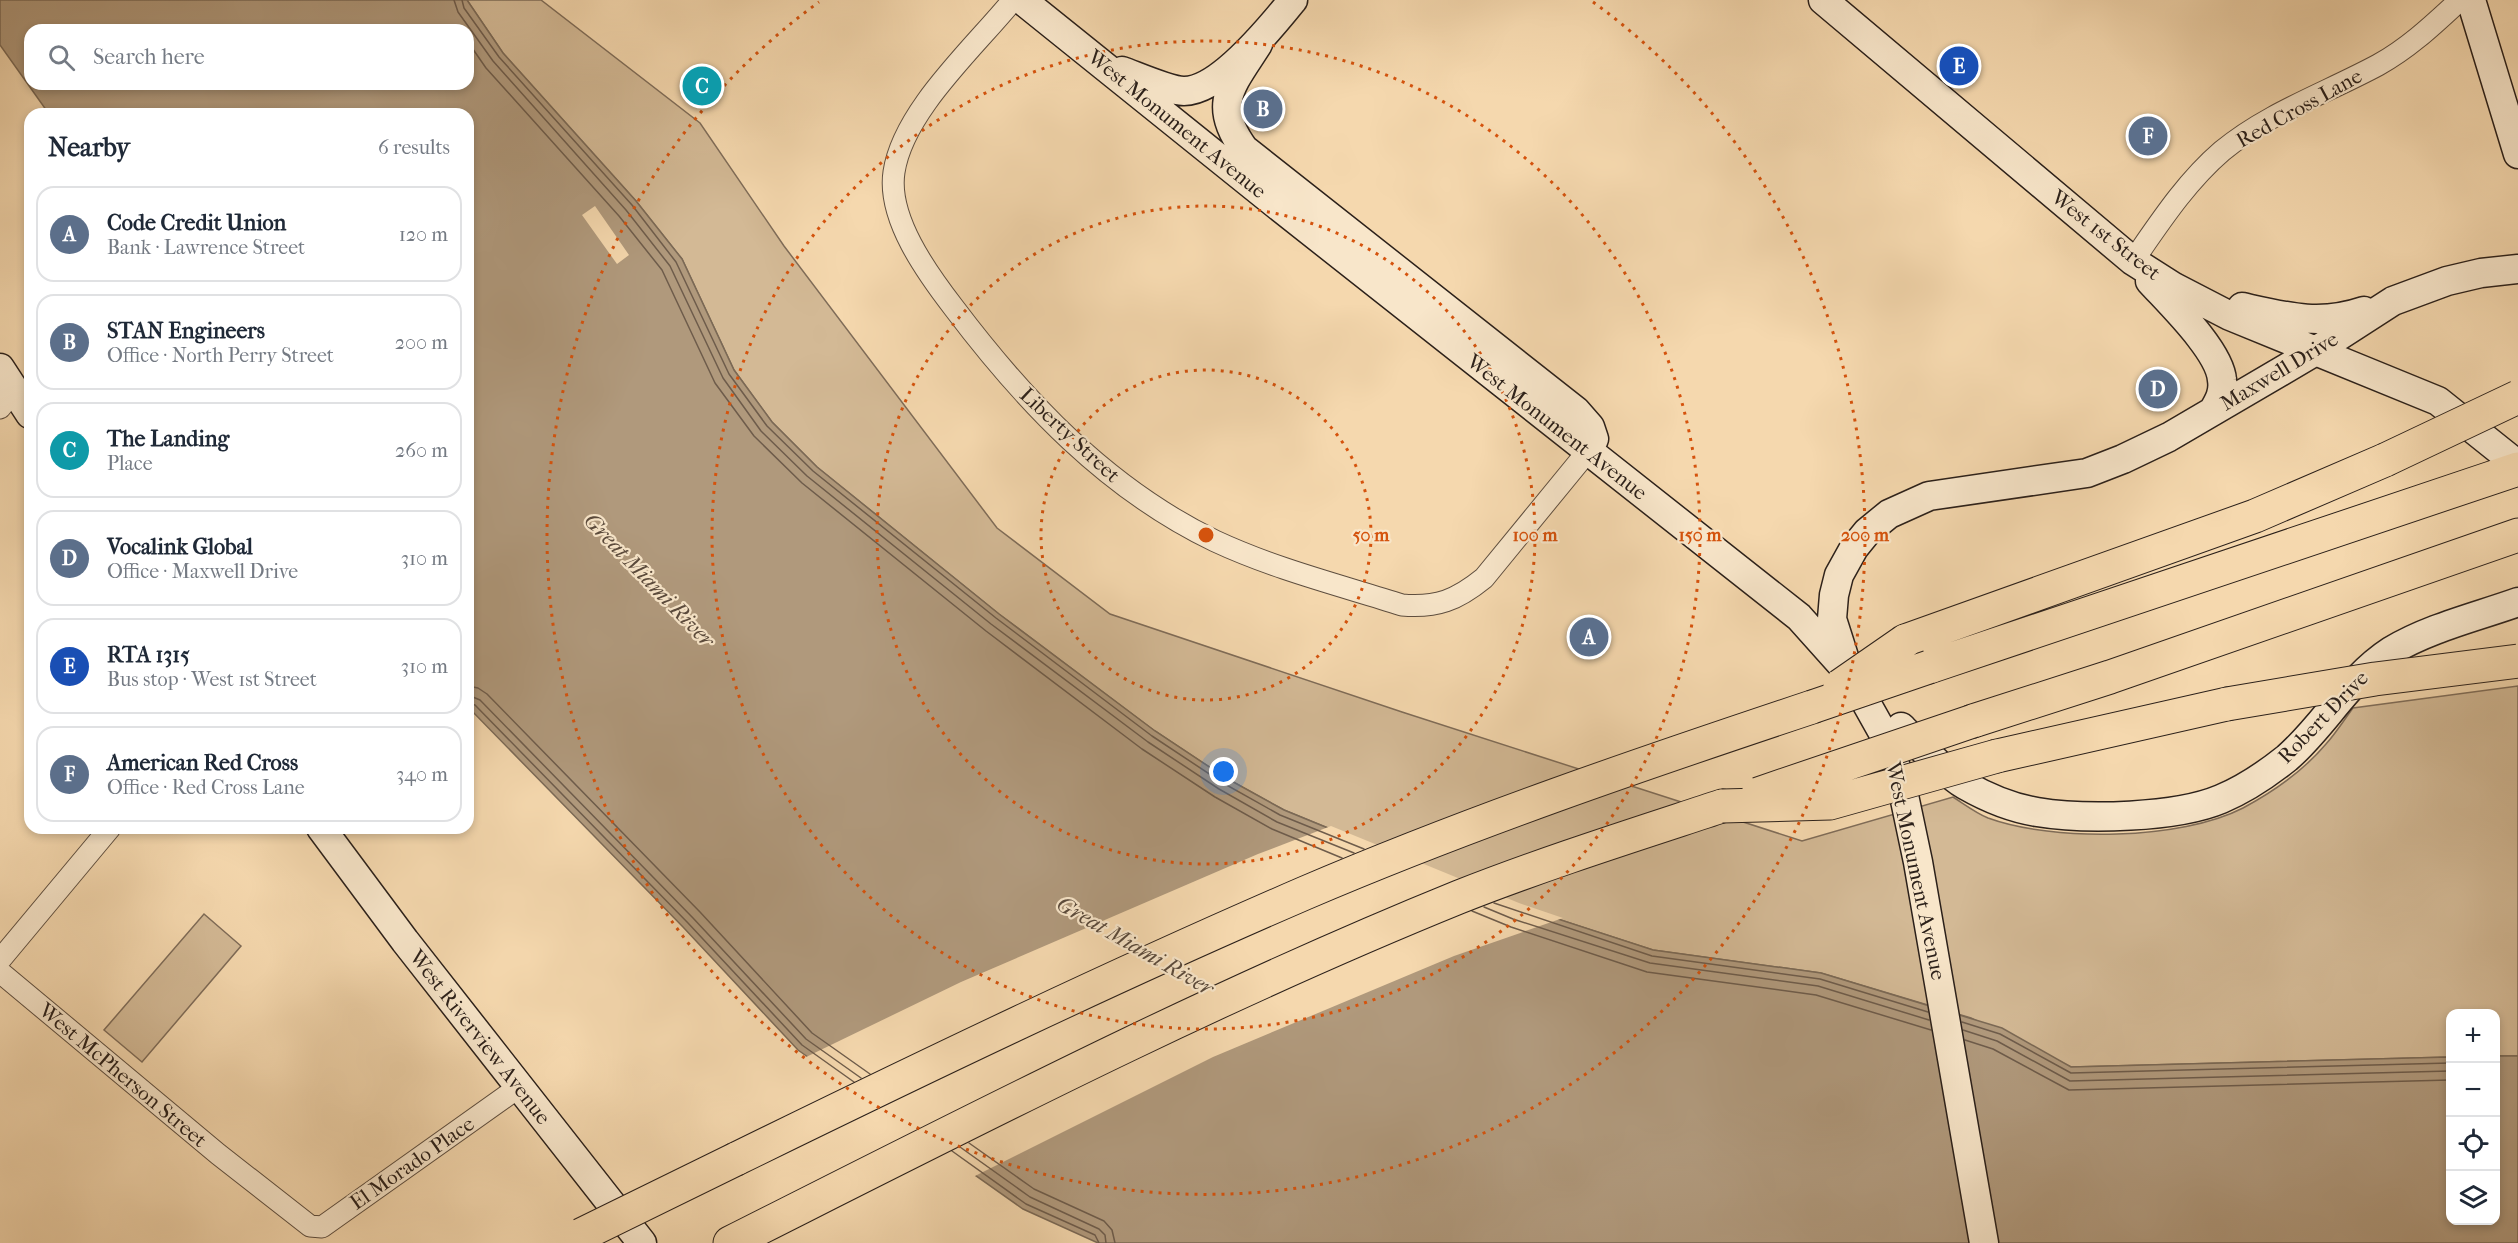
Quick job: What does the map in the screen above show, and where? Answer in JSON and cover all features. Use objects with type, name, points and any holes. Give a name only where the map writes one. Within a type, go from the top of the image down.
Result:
[{"type":"highway","points":[[1812,706],[1905,640],[2255,516],[2385,460],[2518,397]]},
{"type":"highway","points":[[573,1239],[1052,1006],[1308,892],[1516,810],[1664,756],[2518,467]]},
{"type":"highway","points":[[730,1243],[991,1112],[1267,979],[1459,897],[1583,851],[2110,677],[2518,534]]},
{"type":"highway","points":[[1722,806],[1830,803],[1997,756],[2227,704],[2375,679],[2518,661]]},
{"type":"main road","name":"West Monument Avenue","points":[[1022,0],[1799,617],[1850,674],[1887,740],[1902,786],[1918,862],[1984,1243]]},
{"type":"main road","points":[[1293,0],[1258,44],[1231,87],[1227,100],[1227,117],[1233,134],[1244,149],[1576,411],[1590,427],[1594,439],[1588,450]]},
{"type":"main road","name":"West 1st Street","points":[[1823,0],[2133,261],[2174,287],[2230,316],[2438,401],[2518,467]]},
{"type":"main road","points":[[2470,0],[2518,154]]},
{"type":"main road","points":[[1100,63],[1183,91],[1201,87],[1258,44]]},
{"type":"main road","points":[[2133,261],[2189,325],[2220,369],[2223,382],[2221,397],[2213,411]]},
{"type":"main road","name":"Maxwell Drive","points":[[1850,674],[1832,619],[1834,595],[1839,575],[1854,548],[1867,532],[1889,513],[1929,496],[2087,473],[2123,459],[2213,411],[2314,352],[2393,301],[2447,281],[2481,273],[2518,269]]},
{"type":"main road","points":[[2174,287],[2236,306],[2301,320],[2332,319],[2393,301]]},
{"type":"main road","points":[[5,388],[24,408]]},
{"type":"main road","name":"Robert Drive","points":[[1850,674],[1915,741],[1963,784],[2005,803],[2035,812],[2074,816],[2176,811],[2220,800],[2256,781],[2287,758],[2318,729],[2360,674],[2392,651],[2454,624],[2514,605]]},
{"type":"main road","name":"West Riverview Avenue","points":[[325,834],[405,941],[642,1243]]},
{"type":"street","name":"Liberty Street","points":[[1012,0],[916,115],[902,142],[894,171],[893,188],[899,213],[915,251],[930,277],[985,348],[1031,402],[1086,456],[1124,486],[1185,525],[1216,541],[1272,564],[1402,605],[1420,606],[1440,604],[1466,593],[1484,578],[1588,450]]},
{"type":"street","name":"Red Cross Lane","points":[[2133,261],[2177,199],[2199,173],[2224,150],[2265,123],[2378,65],[2406,48],[2460,0]]},
{"type":"street","points":[[0,960],[105,834]]},
{"type":"street","name":"West McPherson Street","points":[[0,972],[218,1154]]},
{"type":"street","name":"El Morado Place","points":[[218,1154],[301,1221],[310,1227],[322,1227],[519,1087]]},
{"type":"shaded area","points":[[467,0],[541,0],[700,123],[784,246],[997,528],[1110,614],[1402,712],[1802,841],[1953,797],[1988,818],[2015,826],[2047,831],[2117,834],[2152,832],[2186,826],[2217,819],[2243,808],[2277,788],[2317,754],[2353,708],[2518,686],[2518,1056],[2500,1056],[2500,1009],[2446,1009],[2446,1057],[2071,1067],[1971,1018],[1821,973],[1653,950],[1518,906],[1284,810],[1226,778],[1155,731],[999,614],[817,467],[772,422],[734,370],[682,259],[636,201],[503,53]]},
{"type":"shaded area","points":[[204,914],[241,946],[142,1062],[104,1030]]},
{"type":"water","name":"Great Miami River","points":[[0,0],[467,0],[503,53],[636,201],[682,259],[734,370],[772,422],[817,467],[999,614],[1155,731],[1226,778],[1284,810],[1518,906],[1653,950],[1821,973],[2002,1028],[2071,1067],[2446,1057],[2446,1225],[2500,1225],[2500,1056],[2518,1056],[2518,1243],[1098,1243],[1023,1209],[798,1050],[683,927],[474,713],[474,108],[45,108],[32,90],[474,90],[474,24],[24,24],[24,79],[0,45]]},
{"type":"pier","points":[[595,206],[629,255],[617,264],[582,215]]},
{"type":"pier","points":[[1331,826],[1519,903],[1563,918],[1454,956],[1213,1057],[973,1177],[804,1058],[961,982],[1258,854]]},
{"type":"place","name":"RTA 1315","points":[[1959,66]]},
{"type":"place","name":"The Landing","points":[[702,86]]},
{"type":"place","name":"STAN Engineers","points":[[1263,109]]},
{"type":"place","name":"American Red Cross","points":[[2148,136]]},
{"type":"place","name":"Vocalink Global","points":[[2158,389]]},
{"type":"place","name":"Code Credit Union","points":[[1589,637]]}]
